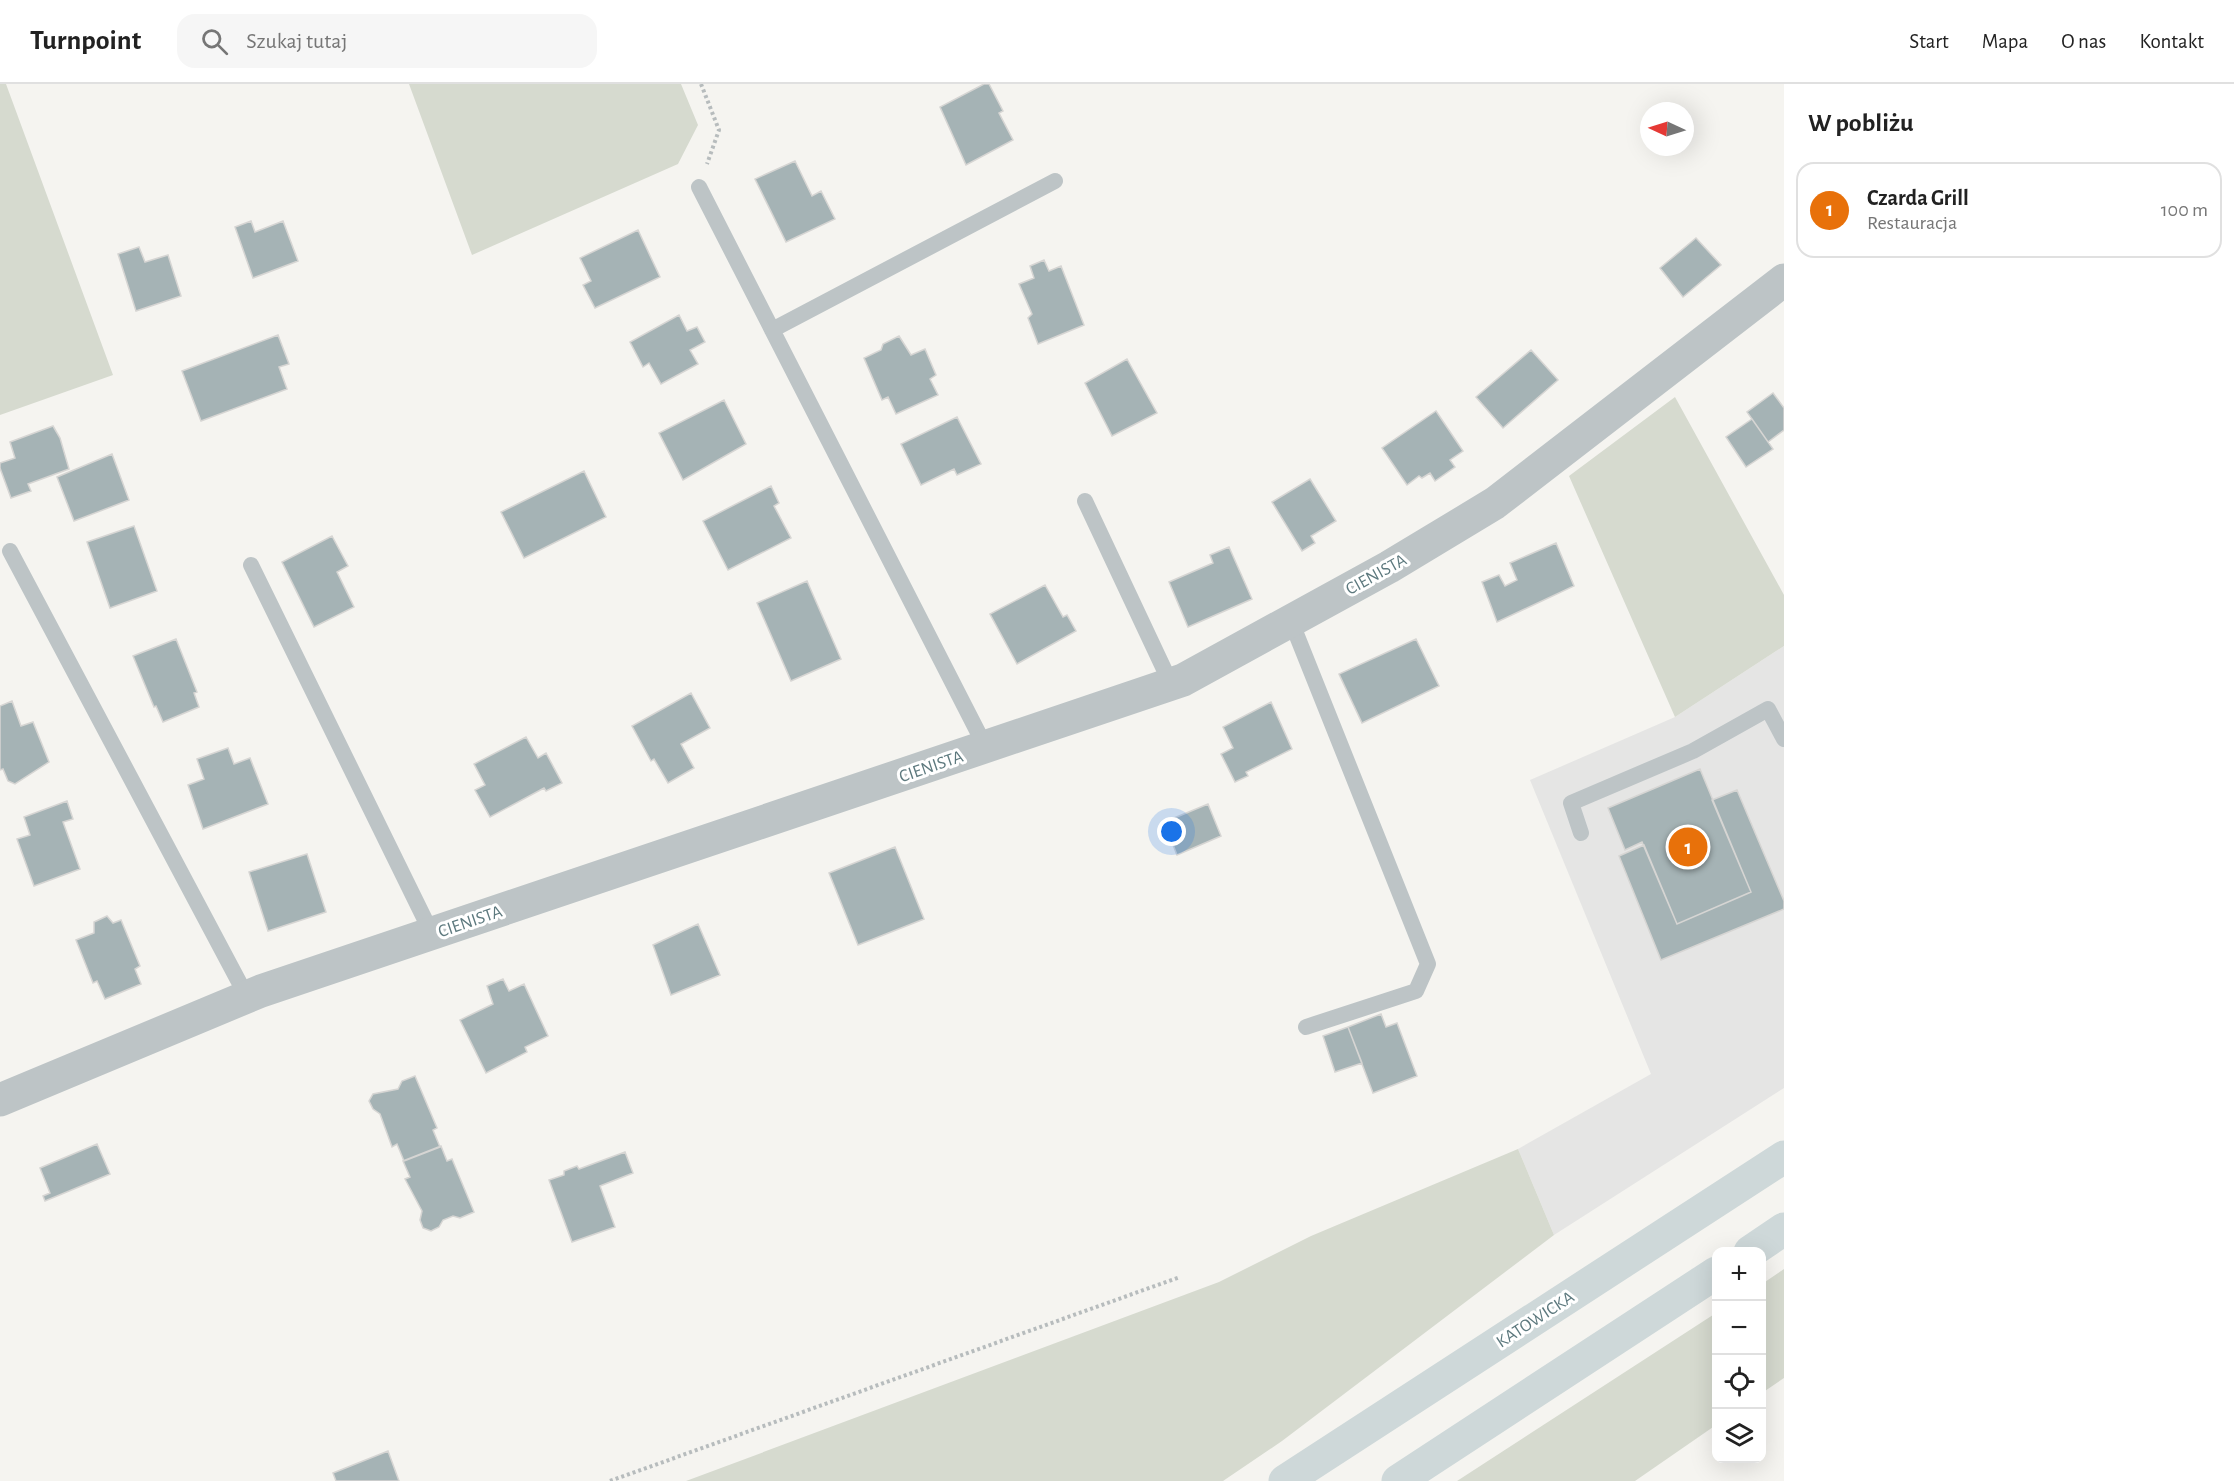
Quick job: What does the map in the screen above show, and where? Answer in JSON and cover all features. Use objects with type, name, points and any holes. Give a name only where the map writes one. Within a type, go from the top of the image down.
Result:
[{"type":"main road","name":"KATOWICKA","points":[[1285,1481],[1784,1157]]},
{"type":"main road","points":[[1756,1247],[1784,1229]]},
{"type":"main road","points":[[1398,1481],[1712,1277]]},
{"type":"street","name":"CIENISTA","points":[[0,1100],[247,997],[1171,684],[1291,621],[1496,503],[1784,280]]},
{"type":"lane","points":[[772,330],[1055,181]]},
{"type":"lane","points":[[699,188],[986,748]]},
{"type":"lane","points":[[1085,501],[1171,684]]},
{"type":"lane","points":[[10,551],[247,997]]},
{"type":"lane","points":[[251,565],[432,934]]},
{"type":"lane","points":[[1291,621],[1428,964],[1416,991],[1306,1027]]},
{"type":"lane","points":[[1581,833],[1571,803],[1693,751],[1768,710],[1784,739]]},
{"type":"path","points":[[699,188],[719,130],[701,84]]},
{"type":"path","points":[[610,1481],[1180,1277]]},
{"type":"shaded area","points":[[0,84],[6,84],[113,375],[0,415]]},
{"type":"shaded area","points":[[409,84],[681,84],[698,125],[678,164],[472,255]]},
{"type":"shaded area","points":[[1675,397],[1784,595],[1784,646],[1675,717],[1569,476]]},
{"type":"shaded area","points":[[1784,646],[1784,1088],[1554,1235],[1518,1149],[1651,1074],[1530,780],[1675,717]]},
{"type":"shaded area","points":[[1518,1149],[1554,1235],[1282,1441],[1223,1481],[686,1481],[1219,1282],[1311,1236]]},
{"type":"shaded area","points":[[1784,1269],[1784,1378],[1766,1390],[1766,1301],[1766,1281]]},
{"type":"shaded area","points":[[1712,1316],[1712,1428],[1635,1481],[1457,1481]]},
{"type":"building","points":[[984,84],[989,84],[1003,111],[999,113],[1013,140],[966,165],[940,107]]},
{"type":"building","points":[[795,161],[812,196],[821,191],[835,219],[786,242],[755,179]]},
{"type":"building","points":[[251,221],[255,232],[283,221],[298,261],[253,278],[235,227]]},
{"type":"building","points":[[638,230],[660,277],[595,308],[583,285],[591,281],[580,258]]},
{"type":"building","points":[[1696,238],[1721,265],[1683,297],[1660,268]]},
{"type":"building","points":[[139,247],[145,262],[168,255],[181,296],[136,311],[118,254]]},
{"type":"building","points":[[1044,260],[1049,271],[1061,266],[1084,325],[1038,344],[1028,318],[1032,314],[1019,284],[1034,278],[1030,266]]},
{"type":"building","points":[[679,315],[687,331],[697,327],[705,342],[690,350],[698,364],[661,384],[649,363],[643,367],[630,342]]},
{"type":"building","points":[[278,335],[289,364],[279,367],[287,389],[201,421],[182,371]]},
{"type":"building","points":[[899,336],[911,355],[925,349],[936,375],[930,379],[938,395],[896,414],[888,397],[882,400],[864,358],[881,350],[883,344]]},
{"type":"building","points":[[1531,350],[1558,380],[1503,428],[1476,397]]},
{"type":"building","points":[[1127,359],[1157,413],[1112,436],[1085,383]]},
{"type":"building","points":[[1773,393],[1784,408],[1784,430],[1768,442],[1747,412]]},
{"type":"building","points":[[724,400],[746,444],[683,480],[659,433]]},
{"type":"building","points":[[1436,411],[1463,451],[1450,460],[1455,467],[1435,481],[1430,473],[1422,478],[1419,476],[1407,485],[1382,448]]},
{"type":"building","points":[[957,417],[981,464],[957,475],[954,469],[921,485],[901,444]]},
{"type":"building","points":[[1752,419],[1773,449],[1746,467],[1726,437]]},
{"type":"building","points":[[53,426],[60,438],[69,469],[28,484],[31,491],[11,498],[0,468],[0,463],[15,458],[10,442]]},
{"type":"building","points":[[112,454],[129,500],[74,521],[57,477]]},
{"type":"building","points":[[584,471],[606,517],[524,558],[501,512]]},
{"type":"building","points":[[1310,479],[1336,521],[1311,536],[1315,543],[1302,551],[1272,502]]},
{"type":"building","points":[[771,486],[779,503],[774,506],[791,538],[728,570],[703,521]]},
{"type":"building","points":[[134,526],[157,591],[110,608],[87,542]]},
{"type":"building","points":[[332,536],[348,566],[337,572],[354,607],[314,627],[282,562]]},
{"type":"building","points":[[1556,543],[1574,586],[1497,622],[1482,582],[1499,575],[1505,586],[1517,580],[1510,563]]},
{"type":"building","points":[[1229,547],[1252,599],[1188,627],[1169,582],[1213,563],[1210,555]]},
{"type":"building","points":[[807,581],[841,659],[791,681],[757,603]]},
{"type":"building","points":[[1045,585],[1063,617],[1067,615],[1076,631],[1017,664],[990,614]]},
{"type":"building","points":[[176,639],[197,692],[194,693],[199,707],[163,722],[156,706],[154,707],[133,656]]},
{"type":"building","points":[[1416,639],[1439,686],[1362,723],[1339,674]]},
{"type":"building","points":[[691,693],[710,728],[681,744],[694,768],[668,783],[654,759],[651,761],[632,726]]},
{"type":"building","points":[[12,701],[21,726],[33,722],[49,762],[15,784],[8,781],[3,769],[0,770],[0,706]]},
{"type":"building","points":[[1271,702],[1292,749],[1246,772],[1248,776],[1235,782],[1221,754],[1233,748],[1223,727]]},
{"type":"building","points":[[526,737],[538,758],[546,753],[562,783],[546,791],[544,788],[490,817],[475,790],[485,785],[474,764]]},
{"type":"building","points":[[228,748],[234,764],[250,758],[268,804],[203,829],[188,785],[204,779],[197,759]]},
{"type":"building","points":[[1700,769],[1751,892],[1677,924],[1642,842],[1625,850],[1608,808]]},
{"type":"building","points":[[1737,790],[1784,901],[1784,909],[1661,960],[1619,856],[1644,845],[1677,924],[1751,892],[1712,800]]},
{"type":"building","points":[[67,801],[73,819],[63,822],[80,869],[34,886],[17,839],[30,835],[24,817]]},
{"type":"building","points":[[1208,804],[1221,836],[1177,855],[1170,837],[1174,836],[1167,821]]},
{"type":"building","points":[[895,847],[924,919],[858,945],[829,873]]},
{"type":"building","points":[[307,854],[326,912],[268,931],[249,872]]},
{"type":"building","points":[[107,916],[113,923],[121,920],[140,966],[135,969],[141,984],[105,999],[97,981],[93,983],[76,940],[94,933],[94,922]]},
{"type":"building","points":[[698,924],[720,975],[671,995],[653,945]]},
{"type":"building","points":[[503,979],[509,991],[524,984],[548,1036],[525,1047],[527,1052],[486,1073],[460,1020],[493,1004],[487,986]]},
{"type":"building","points":[[1381,1014],[1386,1027],[1397,1023],[1417,1076],[1373,1093],[1348,1027]]},
{"type":"building","points":[[1348,1027],[1362,1063],[1335,1072],[1323,1036]]},
{"type":"building","points":[[415,1076],[437,1128],[433,1130],[440,1147],[404,1161],[397,1144],[392,1147],[380,1114],[373,1109],[369,1101],[373,1094],[398,1089],[402,1081]]},
{"type":"building","points":[[97,1144],[110,1174],[45,1201],[43,1196],[50,1193],[40,1168]]},
{"type":"building","points":[[441,1146],[447,1161],[452,1159],[474,1212],[460,1218],[453,1216],[443,1220],[439,1227],[431,1231],[423,1228],[420,1220],[422,1211],[405,1179],[410,1177],[403,1161]]},
{"type":"building","points":[[625,1152],[633,1173],[600,1186],[615,1227],[572,1242],[549,1180],[564,1175],[564,1171],[577,1166],[579,1169]]},
{"type":"building","points":[[388,1451],[399,1481],[336,1481],[333,1473]]},
{"type":"place","name":"Czarda Grill","points":[[1688,847]]}]
